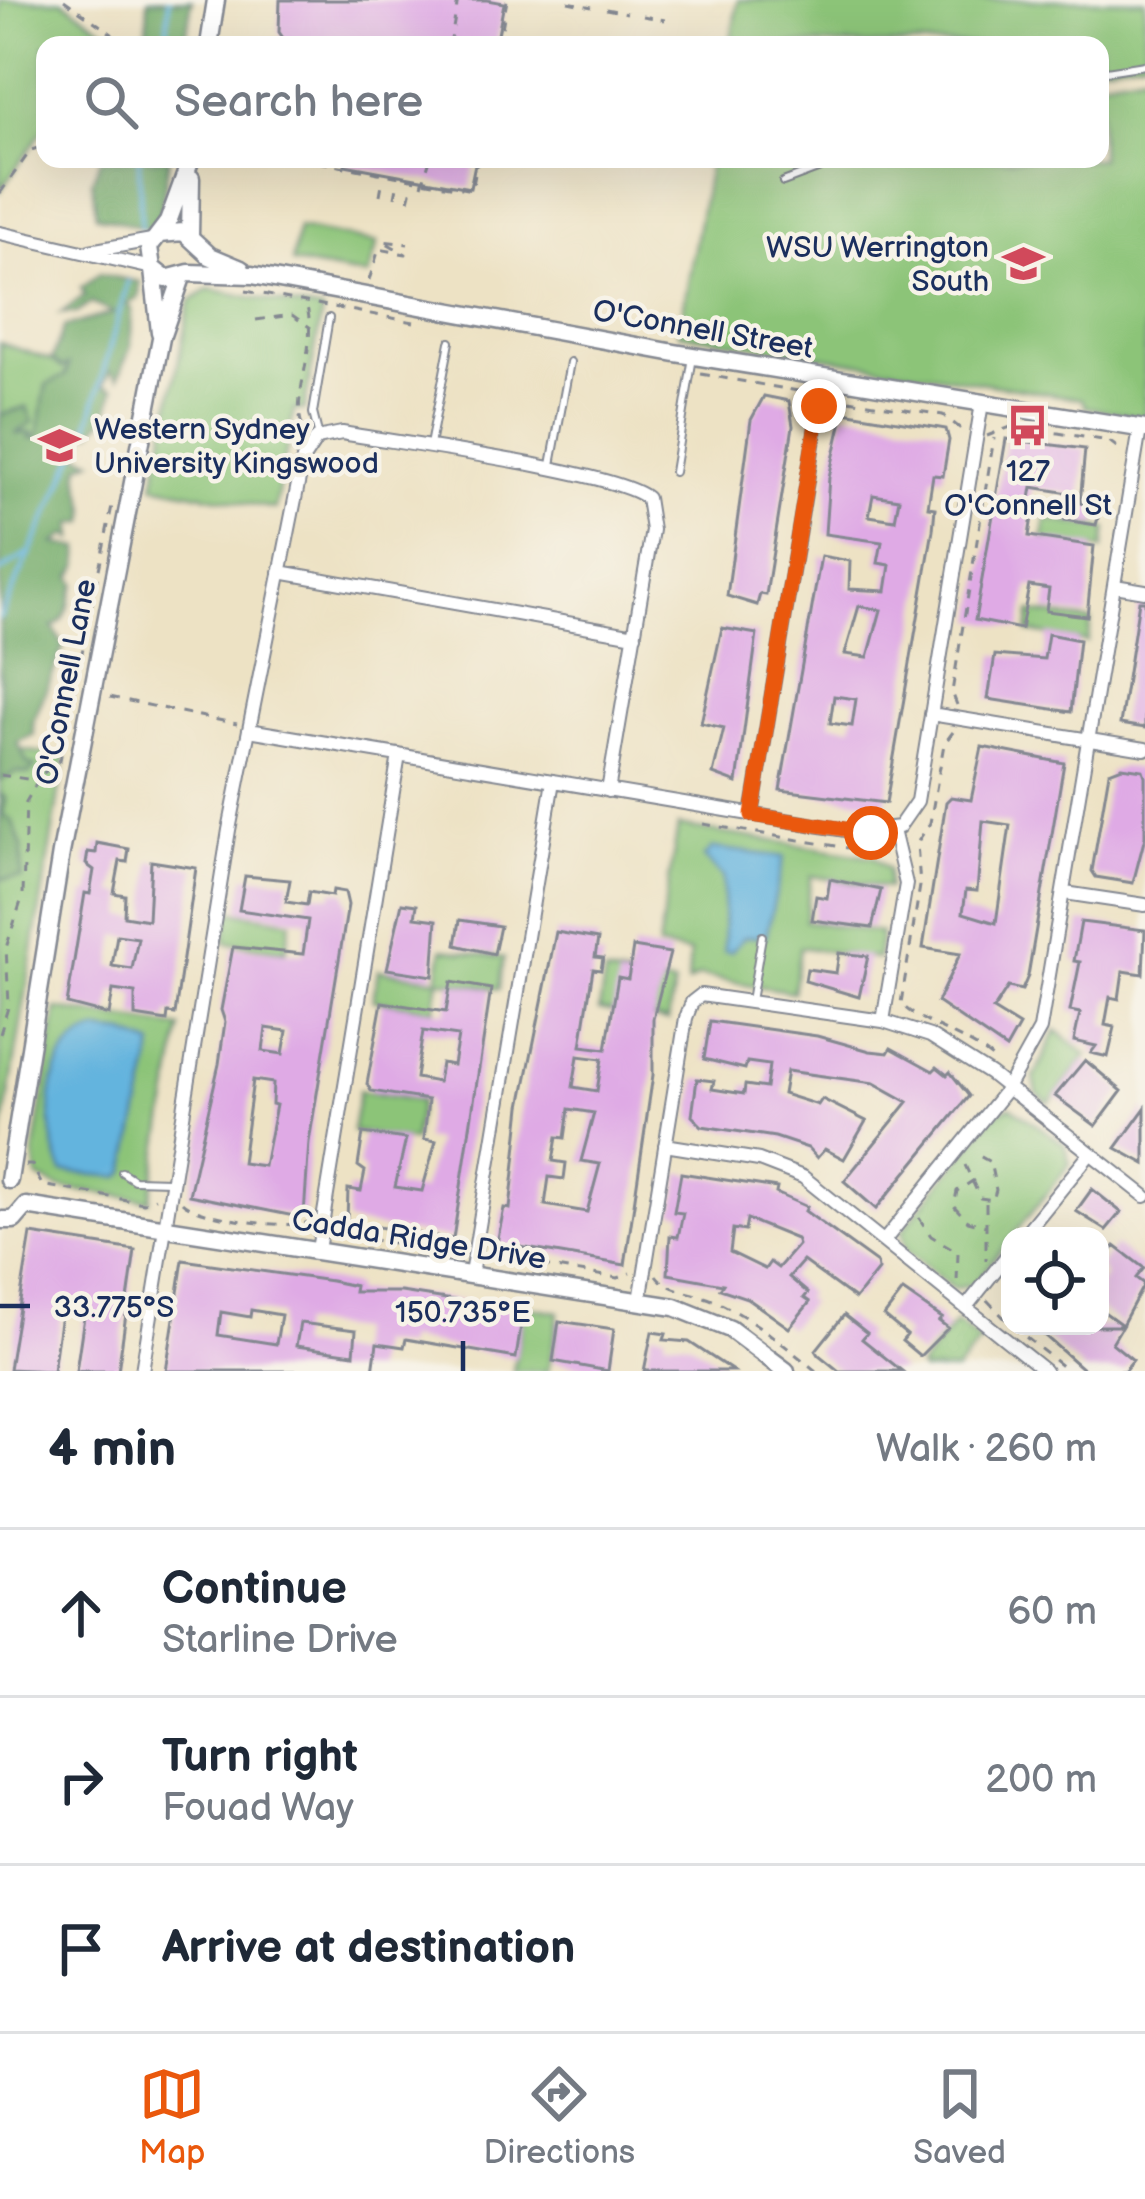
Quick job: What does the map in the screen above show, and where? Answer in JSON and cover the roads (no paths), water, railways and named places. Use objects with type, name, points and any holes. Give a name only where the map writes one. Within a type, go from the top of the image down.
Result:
[{"type":"street","points":[[210,36],[216,0]]},
{"type":"street","points":[[152,269],[147,254],[153,238],[168,222],[188,168]]},
{"type":"street","points":[[186,275],[197,253],[191,238],[191,168]]},
{"type":"street","points":[[82,252],[176,230],[191,238]]},
{"type":"street","points":[[0,233],[152,269]]},
{"type":"street","name":"O'Connell Street","points":[[191,238],[210,256],[252,274],[692,364],[824,378],[1143,429]]},
{"type":"street","name":"O'Connell Street","points":[[152,269],[166,279],[252,274]]},
{"type":"street","name":"O'Connell Lane","points":[[152,269],[161,338]]},
{"type":"street","name":"O'Connell Lane","points":[[5,1180],[65,830],[161,338],[186,275]]},
{"type":"street","points":[[752,815],[824,378]]},
{"type":"street","points":[[243,727],[752,815],[871,833],[893,830],[908,820],[915,806],[982,404]]},
{"type":"street","points":[[884,1241],[1006,1090],[1040,1029],[1143,429]]},
{"type":"street","points":[[142,1371],[243,727],[304,458],[319,437],[342,433],[616,483],[647,498],[652,530],[608,791]]},
{"type":"street","points":[[280,572],[635,635]]},
{"type":"street","points":[[1115,586],[1145,591]]},
{"type":"street","points":[[931,714],[1145,749]]},
{"type":"street","points":[[318,1250],[399,755]]},
{"type":"street","points":[[471,1274],[554,781]]},
{"type":"street","points":[[883,1021],[906,880],[893,830]]},
{"type":"street","points":[[1065,892],[1145,905]]},
{"type":"street","points":[[640,1301],[690,1005],[707,995],[883,1021],[945,1043],[1145,1196]]},
{"type":"street","points":[[665,1145],[788,1169],[1045,1371]]},
{"type":"street","points":[[1030,1227],[1089,1155]]},
{"type":"street","points":[[1,1226],[26,1206],[25,1192],[5,1180]]},
{"type":"street","name":"Cadda Ridge Drive","points":[[26,1206],[640,1301],[719,1323],[786,1371]]},
{"type":"street","points":[[966,1307],[1001,1263]]},
{"type":"lane","points":[[1109,71],[1145,65]]},
{"type":"lane","points":[[783,182],[820,168]]},
{"type":"lane","points":[[319,437],[313,412],[329,318]]},
{"type":"lane","points":[[430,449],[450,342]]},
{"type":"lane","points":[[550,471],[570,362]]},
{"type":"lane","points":[[674,472],[692,364]]},
{"type":"lane","points":[[752,1001],[762,936]]},
{"type":"lane","points":[[122,1172],[134,1180],[171,1181]]},
{"type":"water","points":[[713,848],[784,857],[766,936],[744,937],[731,952],[724,951],[723,877],[704,857]]},
{"type":"water","points":[[98,1031],[126,1034],[154,1046],[126,1172],[120,1177],[63,1172],[52,1135],[50,1113],[57,1071],[79,1039]]},
{"type":"waterway","points":[[167,36],[169,0]]},
{"type":"waterway","points":[[139,168],[141,228]]},
{"type":"waterway","points":[[0,618],[88,428],[128,281]]},
{"type":"waterway","points":[[0,572],[30,552]]},
{"type":"place","name":"WSU Werrington South","points":[[1023,264]]},
{"type":"place","name":"127 O'Connell St","points":[[1028,425]]},
{"type":"place","name":"Western Sydney University Kingswood","points":[[60,446]]}]
